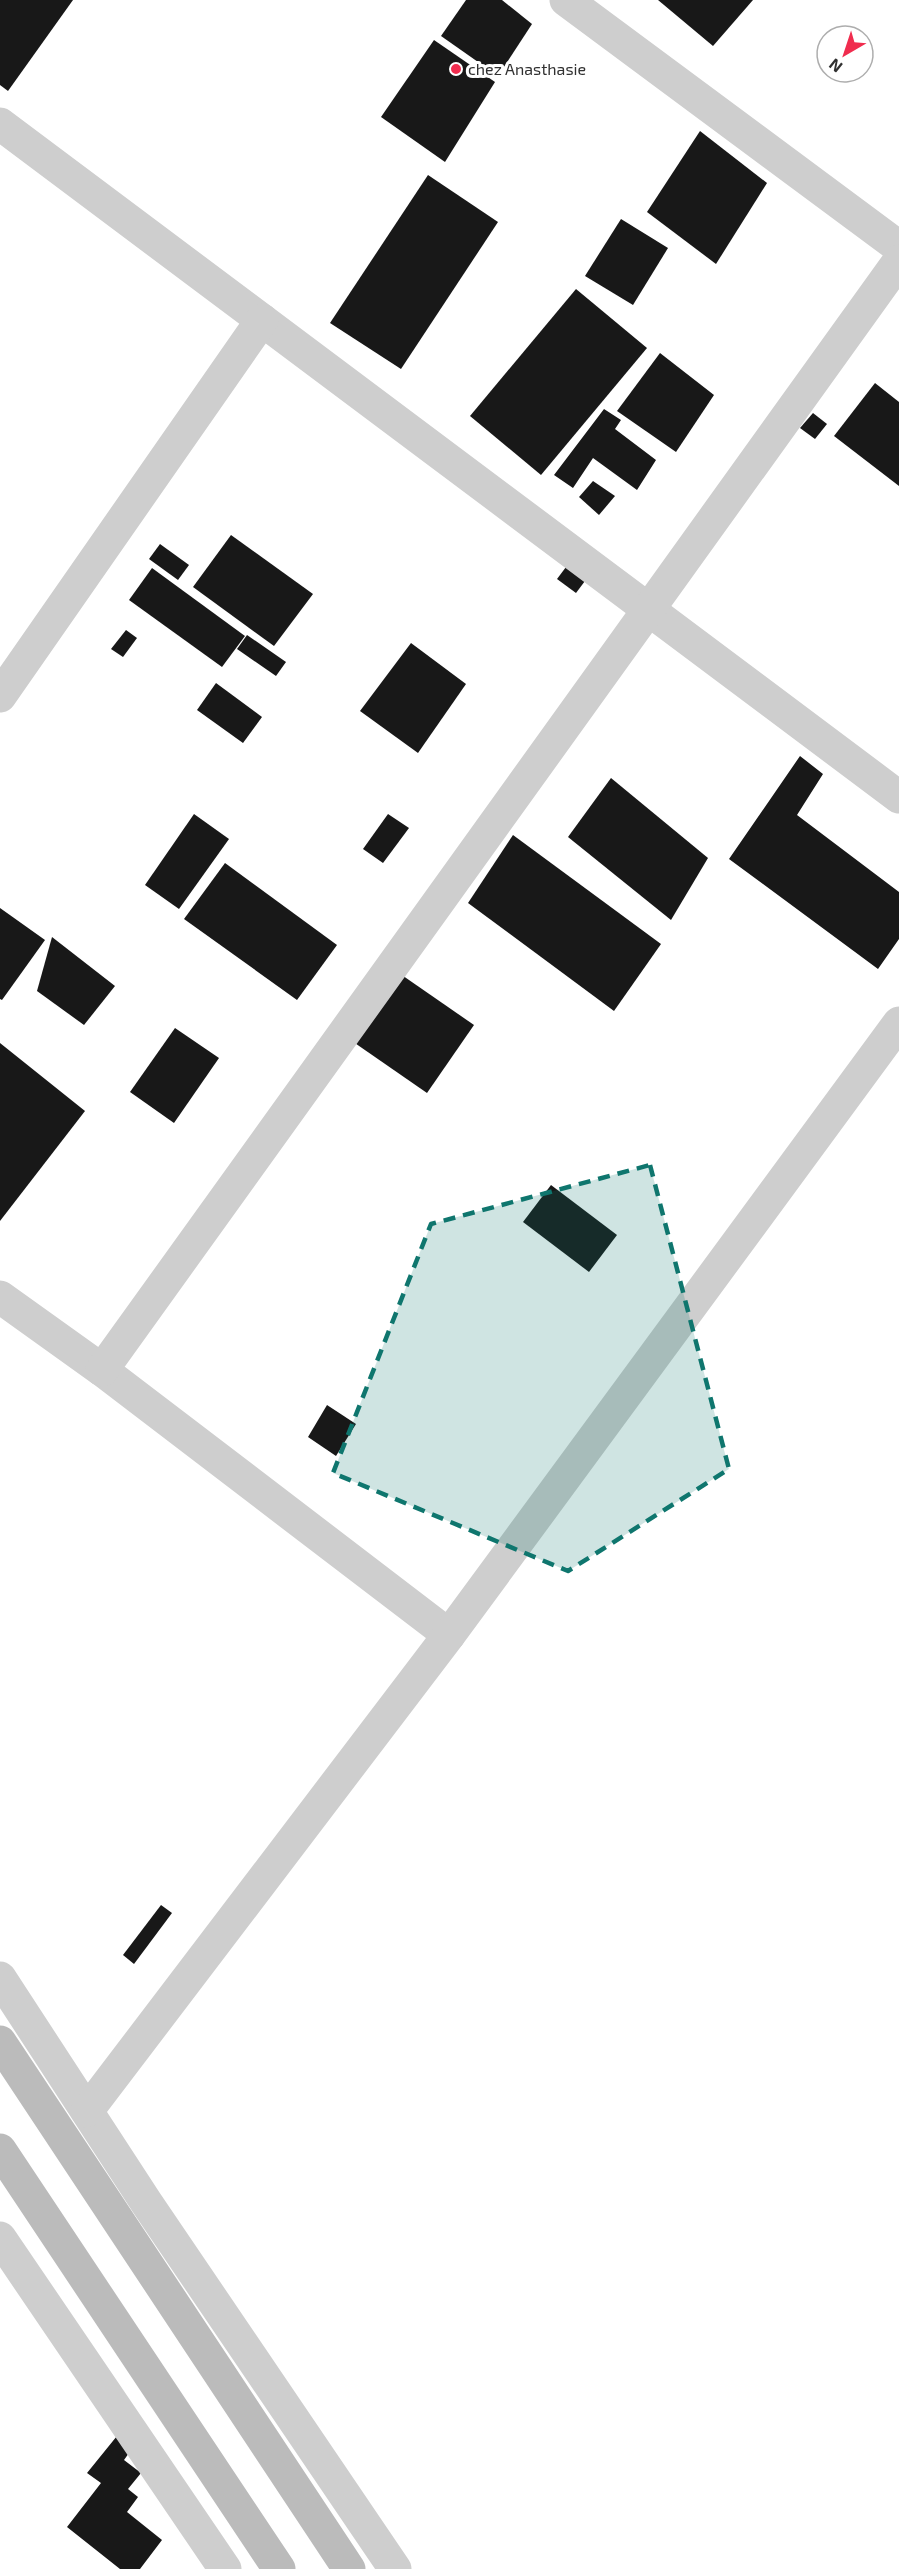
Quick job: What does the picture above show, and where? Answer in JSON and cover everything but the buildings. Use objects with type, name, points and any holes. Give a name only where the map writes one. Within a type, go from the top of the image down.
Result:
[{"type":"main road","points":[[0,2042],[349,2569]]},
{"type":"main road","points":[[0,2150],[279,2569]]},
{"type":"street","points":[[566,0],[899,247]]},
{"type":"street","points":[[0,124],[899,797]]},
{"type":"street","points":[[102,1370],[899,261]]},
{"type":"street","points":[[2,688],[262,320]]},
{"type":"street","points":[[87,2110],[449,1635],[899,1023]]},
{"type":"street","points":[[0,1297],[102,1370],[449,1635]]},
{"type":"street","points":[[0,1978],[395,2569]]},
{"type":"street","points":[[0,2238],[225,2569]]},
{"type":"highlighted area","points":[[650,1165],[729,1469],[568,1571],[333,1473],[431,1224]]},
{"type":"place","name":"chez Anasthasie","points":[[456,69]]}]
